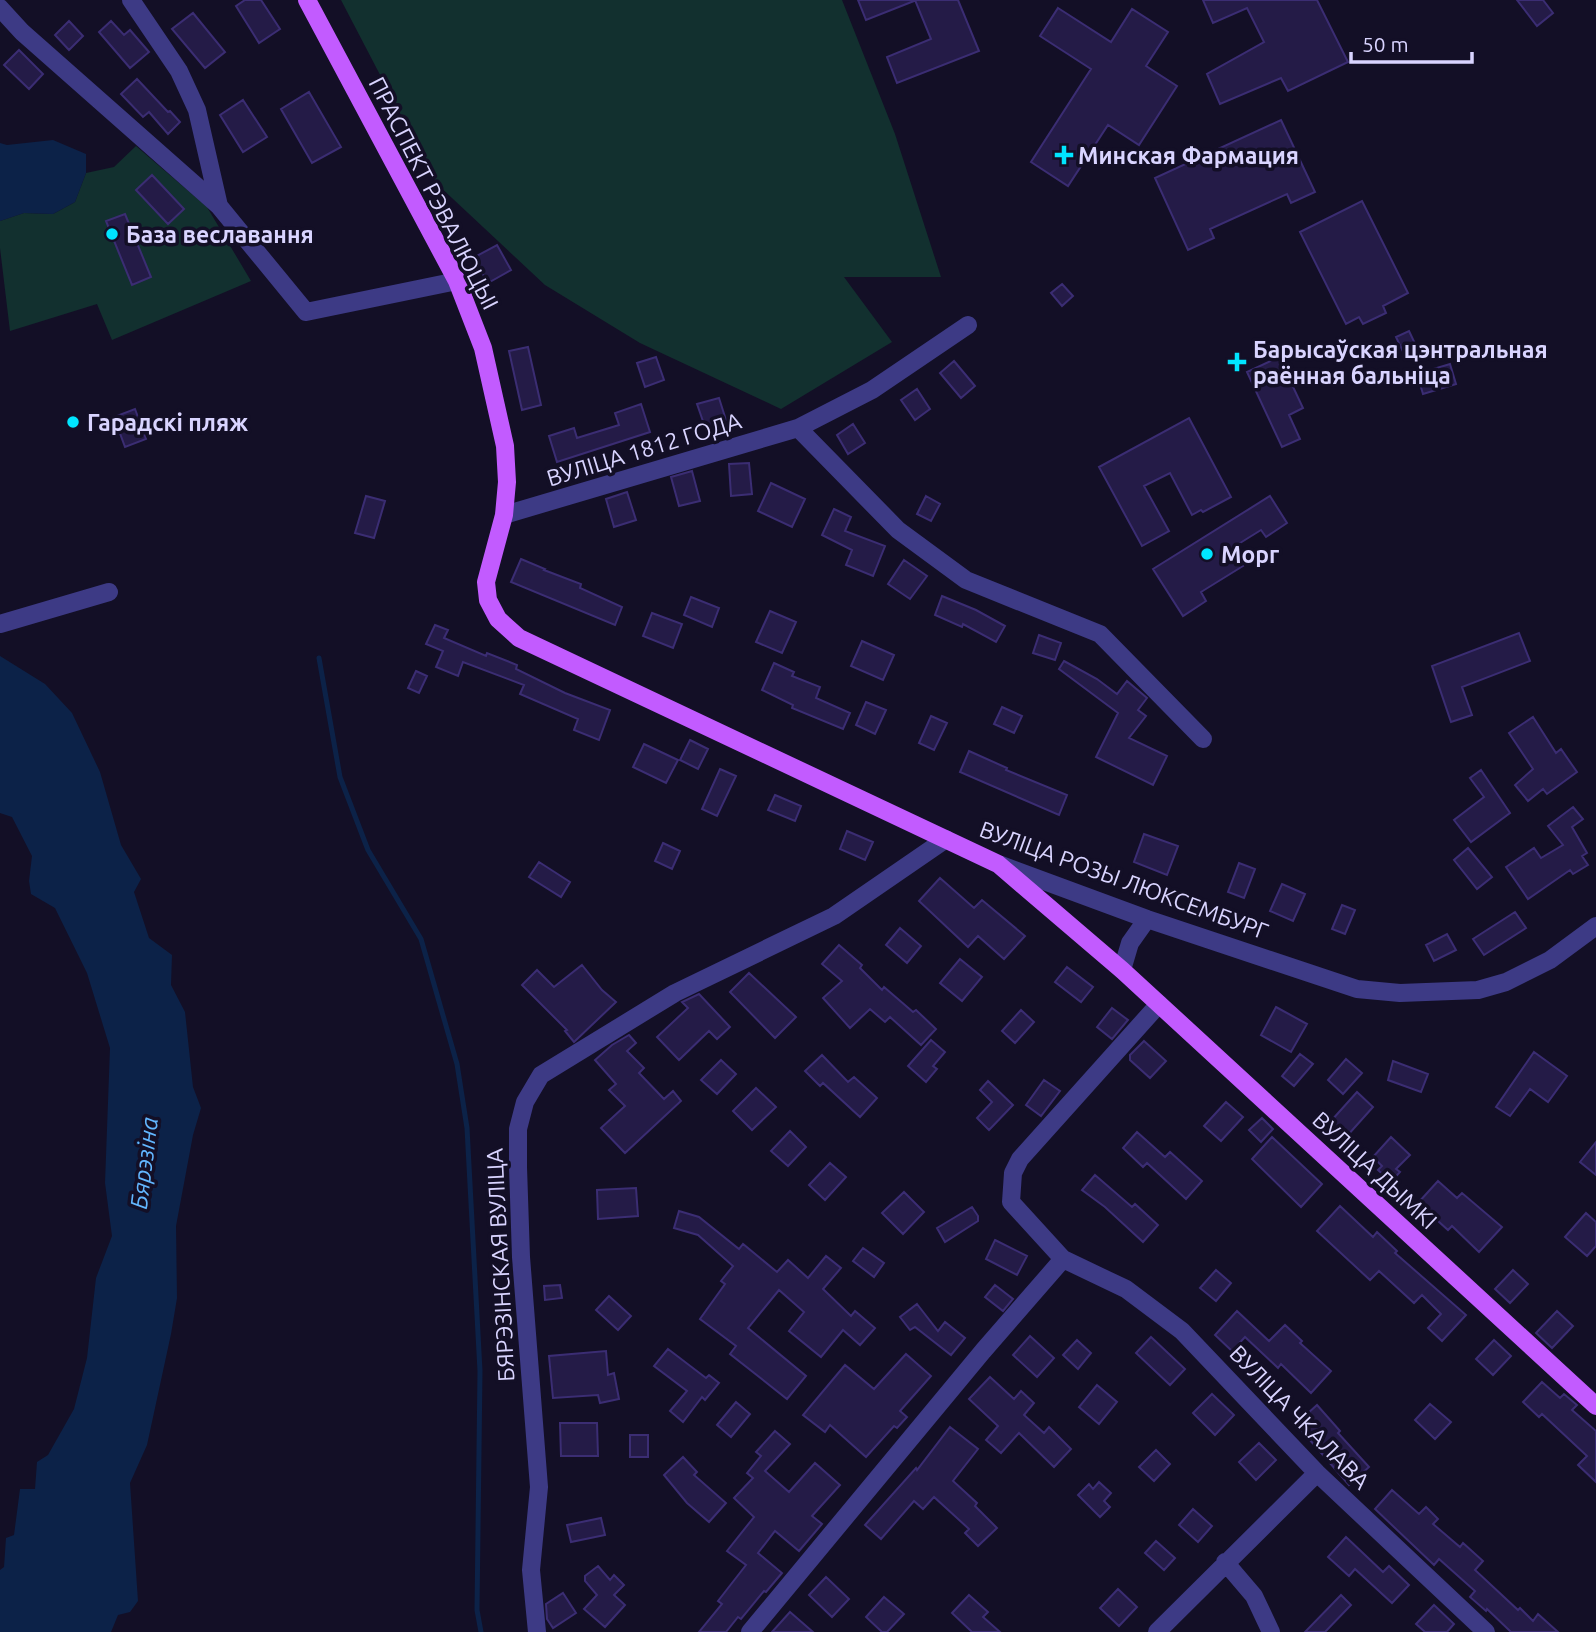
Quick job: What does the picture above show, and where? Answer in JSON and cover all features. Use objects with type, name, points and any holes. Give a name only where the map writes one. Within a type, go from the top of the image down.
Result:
[{"type":"main road","name":"ПРАСПЕКТ РЭВАЛЮЦЫІ","points":[[307,0],[457,281],[483,348],[505,446],[507,482],[504,515],[486,582],[488,600],[498,619]]},
{"type":"main road","name":"ВУЛІЦА РОЗЫ ЛЮКСЕМБУРГ","points":[[498,619],[519,638],[998,864]]},
{"type":"main road","name":"ВУЛІЦА ДЫМКІ","points":[[998,864],[1122,970],[1596,1406]]},
{"type":"street","points":[[131,0],[179,71],[197,110],[219,206]]},
{"type":"street","points":[[0,8],[22,32],[219,206],[306,312],[457,281]]},
{"type":"street","name":"ВУЛІЦА 1812 ГОДА","points":[[504,515],[798,428],[872,390],[968,325]]},
{"type":"street","points":[[798,428],[898,530],[966,580],[1100,634],[1203,740]]},
{"type":"street","points":[[0,624],[109,592]]},
{"type":"street","name":"БЯРЭЗІНСКАЯ ВУЛІЦА","points":[[537,1632],[531,1570],[539,1487],[521,1257],[518,1167],[518,1129],[525,1102],[541,1075],[675,993],[834,916],[946,839]]},
{"type":"street","name":"ВУЛІЦА РОЗЫ ЛЮКСЕМБУРГ","points":[[998,864],[1147,919],[1357,989],[1400,993],[1478,990],[1506,982],[1550,960],[1596,926]]},
{"type":"street","points":[[1122,970],[1130,943],[1147,919]]},
{"type":"street","points":[[750,1632],[983,1350],[1063,1259],[1011,1202],[1013,1173],[1020,1159],[1159,1004]]},
{"type":"street","name":"ВУЛІЦА ЧКАЛАВА","points":[[1063,1259],[1126,1289],[1182,1331],[1317,1473],[1486,1632]]},
{"type":"street","points":[[1157,1632],[1317,1473]]},
{"type":"street","points":[[1226,1562],[1254,1596],[1271,1632]]},
{"type":"green space","points":[[341,0],[842,0],[895,134],[941,277],[844,277],[892,342],[781,409],[640,343],[545,285],[437,184]]},
{"type":"green space","name":"База веславання","points":[[136,146],[207,207],[251,281],[112,340],[97,304],[10,331],[0,248],[0,221],[24,213],[53,214],[75,202],[86,173],[114,167]]},
{"type":"water","points":[[53,140],[86,154],[86,173],[75,202],[53,214],[24,213],[0,221],[0,143],[7,145]]},
{"type":"water","name":"Бярэзіна","points":[[0,656],[45,684],[72,713],[100,772],[121,845],[141,879],[134,892],[149,938],[172,955],[171,985],[185,1012],[193,1087],[201,1108],[193,1135],[176,1226],[177,1298],[171,1334],[147,1445],[130,1483],[138,1601],[130,1612],[118,1615],[111,1632],[0,1632],[0,1570],[4,1567],[6,1538],[14,1535],[20,1489],[35,1489],[37,1462],[48,1455],[74,1409],[87,1358],[96,1278],[112,1236],[105,1183],[110,1048],[87,973],[55,908],[31,894],[29,881],[32,856],[12,817],[0,813]]},
{"type":"building","points":[[245,0],[261,0],[280,29],[259,43],[236,6]]},
{"type":"building","points":[[858,0],[914,0],[914,1],[866,20]]},
{"type":"building","points":[[915,0],[958,0],[979,51],[897,83],[887,57],[931,39]]},
{"type":"building","points":[[1203,0],[1317,0],[1348,62],[1288,91],[1281,78],[1220,104],[1207,74],[1264,42],[1247,8],[1213,23]]},
{"type":"building","points":[[1517,0],[1543,0],[1553,13],[1537,26]]},
{"type":"building","points":[[1058,8],[1111,42],[1132,9],[1168,32],[1146,66],[1177,86],[1139,145],[1108,125],[1068,186],[1031,162],[1091,69],[1040,36]]},
{"type":"building","points":[[193,13],[225,52],[205,68],[172,29]]},
{"type":"building","points":[[69,21],[83,36],[69,50],[55,35]]},
{"type":"building","points":[[111,21],[124,35],[130,30],[149,52],[130,68],[99,32]]},
{"type":"building","points":[[19,50],[43,74],[29,89],[4,65]]},
{"type":"building","points":[[137,79],[180,122],[168,134],[149,112],[143,117],[121,94]]},
{"type":"building","points":[[309,92],[341,147],[312,163],[281,109]]},
{"type":"building","points":[[243,100],[267,137],[243,152],[220,115]]},
{"type":"building","points":[[1281,120],[1315,192],[1291,203],[1287,194],[1210,229],[1214,238],[1188,250],[1155,178]]},
{"type":"building","points":[[152,175],[184,209],[168,224],[136,190]]},
{"type":"building","points":[[1362,201],[1408,293],[1383,306],[1386,313],[1363,324],[1359,317],[1346,324],[1300,232]]},
{"type":"building","points":[[125,214],[151,277],[132,285],[106,221]]},
{"type":"building","points":[[497,245],[511,270],[488,283],[473,258]]},
{"type":"building","points":[[1062,284],[1073,296],[1062,306],[1051,293]]},
{"type":"building","points":[[1409,331],[1419,352],[1406,358],[1396,337]]},
{"type":"building","points":[[528,347],[541,405],[522,410],[509,351]]},
{"type":"building","points":[[656,357],[664,380],[645,387],[637,363]]},
{"type":"building","points":[[1279,357],[1303,408],[1289,415],[1300,439],[1282,447],[1247,372]]},
{"type":"building","points":[[954,361],[975,386],[961,398],[940,373]]},
{"type":"building","points":[[1450,364],[1456,384],[1423,394],[1417,374]]},
{"type":"building","points":[[917,389],[930,409],[915,420],[901,400]]},
{"type":"building","points":[[719,398],[726,420],[705,427],[697,404]]},
{"type":"building","points":[[641,404],[650,432],[557,462],[549,436],[574,428],[577,438],[619,425],[615,413]]},
{"type":"building","points":[[135,409],[146,439],[125,447],[114,417]]},
{"type":"building","points":[[1189,418],[1231,497],[1192,515],[1170,473],[1144,486],[1169,531],[1142,546],[1099,467]]},
{"type":"building","points":[[853,424],[865,443],[848,454],[837,435]]},
{"type":"building","points":[[749,463],[752,494],[731,496],[729,464]]},
{"type":"building","points":[[692,471],[700,501],[679,506],[671,477]]},
{"type":"building","points":[[771,483],[805,499],[792,527],[758,511]]},
{"type":"building","points":[[627,492],[636,520],[614,527],[606,499]]},
{"type":"building","points":[[366,496],[385,501],[374,538],[355,533]]},
{"type":"building","points":[[926,496],[940,504],[931,521],[917,514]]},
{"type":"building","name":"Морг","points":[[1270,496],[1287,523],[1266,537],[1261,530],[1232,548],[1243,566],[1201,592],[1206,601],[1183,616],[1153,569]]},
{"type":"building","points":[[834,509],[851,517],[845,531],[885,546],[873,576],[846,565],[852,550],[822,535]]},
{"type":"building","points":[[521,559],[581,584],[580,588],[622,607],[615,625],[511,582]]},
{"type":"building","points":[[904,560],[927,576],[910,599],[888,584]]},
{"type":"building","points":[[942,596],[1005,626],[996,642],[963,624],[962,627],[935,615]]},
{"type":"building","points":[[691,597],[719,608],[712,627],[684,615]]},
{"type":"building","points":[[770,611],[796,622],[782,653],[756,642]]},
{"type":"building","points":[[652,613],[682,624],[673,648],[643,636]]},
{"type":"building","points":[[435,625],[448,630],[444,638],[486,656],[487,653],[517,665],[516,669],[565,693],[610,710],[599,740],[574,730],[578,719],[520,694],[524,685],[463,662],[458,676],[436,667],[443,651],[426,644]]},
{"type":"building","points":[[1519,633],[1530,661],[1462,687],[1472,715],[1451,722],[1432,666]]},
{"type":"building","points":[[1039,635],[1061,643],[1055,660],[1033,653]]},
{"type":"building","points":[[862,641],[894,655],[883,680],[851,666]]},
{"type":"building","points":[[1064,661],[1097,679],[1117,694],[1127,681],[1147,698],[1138,710],[1146,716],[1129,738],[1167,756],[1153,785],[1096,757],[1118,713],[1059,669]]},
{"type":"building","points":[[774,663],[794,672],[792,676],[820,687],[816,698],[850,713],[843,729],[792,708],[793,705],[762,690]]},
{"type":"building","points":[[416,671],[427,676],[419,693],[408,688]]},
{"type":"building","points":[[866,702],[886,710],[875,734],[856,725]]},
{"type":"building","points":[[1002,707],[1022,716],[1014,733],[994,724]]},
{"type":"building","points":[[931,716],[947,723],[934,750],[919,743]]},
{"type":"building","points":[[1533,717],[1556,753],[1561,749],[1577,772],[1547,794],[1543,789],[1528,801],[1515,785],[1533,769],[1509,733]]},
{"type":"building","points":[[690,740],[708,749],[698,769],[680,760]]},
{"type":"building","points":[[644,744],[678,760],[666,783],[633,767]]},
{"type":"building","points":[[969,751],[1007,768],[1006,770],[1067,795],[1059,815],[960,772]]},
{"type":"building","points":[[720,769],[736,776],[717,816],[702,809]]},
{"type":"building","points":[[1481,770],[1510,813],[1471,842],[1454,820],[1484,797],[1470,778]]},
{"type":"building","points":[[775,795],[801,806],[795,821],[768,810]]},
{"type":"building","points":[[1573,807],[1583,819],[1572,827],[1587,853],[1582,856],[1588,865],[1573,874],[1570,870],[1528,899],[1506,867],[1534,848],[1541,858],[1563,845],[1548,826]]},
{"type":"building","points":[[847,831],[873,842],[865,860],[840,849]]},
{"type":"building","points":[[1144,834],[1178,846],[1167,875],[1134,862]]},
{"type":"building","points":[[663,843],[680,851],[672,869],[655,861]]},
{"type":"building","points":[[1468,848],[1492,877],[1477,889],[1454,860]]},
{"type":"building","points":[[539,862],[570,882],[561,897],[529,877]]},
{"type":"building","points":[[1239,863],[1255,869],[1244,898],[1228,892]]},
{"type":"building","points":[[940,878],[974,908],[982,900],[1025,936],[1004,959],[978,936],[968,947],[919,901]]},
{"type":"building","points":[[1282,884],[1305,894],[1293,921],[1270,911]]},
{"type":"building","points":[[1342,905],[1355,910],[1345,934],[1332,929]]},
{"type":"building","points":[[1515,912],[1526,928],[1484,955],[1473,939]]},
{"type":"building","points":[[900,928],[921,946],[907,963],[886,945]]},
{"type":"building","points":[[1447,934],[1456,950],[1434,961],[1426,945]]},
{"type":"building","points":[[839,945],[862,965],[860,968],[882,990],[884,987],[913,1012],[916,1010],[936,1029],[921,1045],[890,1017],[885,1022],[870,1009],[850,1028],[823,998],[842,981],[822,964]]},
{"type":"building","points":[[960,959],[982,977],[962,1001],[940,983]]},
{"type":"building","points":[[582,965],[602,990],[616,1002],[574,1042],[565,1031],[567,1030],[522,985],[537,970],[554,987]]},
{"type":"building","points":[[1067,967],[1093,987],[1081,1002],[1055,982]]},
{"type":"building","points":[[749,973],[796,1017],[775,1038],[730,992]]},
{"type":"building","points":[[699,994],[730,1027],[717,1039],[709,1031],[679,1060],[657,1037],[688,1008],[682,1002]]},
{"type":"building","points":[[1276,1007],[1307,1024],[1291,1052],[1261,1035]]},
{"type":"building","points":[[1112,1008],[1128,1020],[1112,1039],[1097,1027]]},
{"type":"building","points":[[1021,1010],[1034,1022],[1015,1043],[1002,1031]]},
{"type":"building","points":[[629,1035],[636,1043],[627,1051],[644,1068],[639,1073],[664,1099],[673,1091],[681,1101],[625,1153],[601,1128],[625,1106],[609,1090],[616,1084],[595,1060]]},
{"type":"building","points":[[931,1040],[945,1052],[933,1066],[937,1069],[926,1082],[908,1066]]},
{"type":"building","points":[[1144,1041],[1166,1061],[1150,1078],[1130,1060],[1130,1055]]},
{"type":"building","points":[[1534,1052],[1567,1076],[1548,1102],[1530,1089],[1510,1116],[1496,1107]]},
{"type":"building","points":[[1300,1054],[1313,1064],[1294,1086],[1282,1076]]},
{"type":"building","points":[[822,1055],[848,1082],[854,1077],[877,1098],[860,1117],[823,1083],[820,1086],[805,1071]]},
{"type":"building","points":[[1346,1059],[1362,1073],[1343,1094],[1328,1080]]},
{"type":"building","points":[[721,1060],[736,1074],[717,1094],[701,1080]]},
{"type":"building","points":[[1393,1061],[1428,1074],[1421,1092],[1388,1080]]},
{"type":"building","points":[[1044,1080],[1060,1091],[1041,1116],[1026,1105]]},
{"type":"building","points":[[988,1081],[1013,1105],[989,1130],[977,1118],[992,1102],[980,1090]]},
{"type":"building","points":[[756,1088],[776,1107],[752,1130],[733,1111]]},
{"type":"building","points":[[1357,1092],[1373,1107],[1347,1136],[1331,1121]]},
{"type":"building","points":[[1226,1102],[1243,1117],[1221,1141],[1204,1126]]},
{"type":"building","points":[[1262,1118],[1273,1129],[1261,1142],[1249,1130]]},
{"type":"building","points":[[790,1131],[806,1147],[788,1166],[771,1151]]},
{"type":"building","points":[[1137,1132],[1165,1157],[1170,1152],[1202,1181],[1186,1199],[1147,1163],[1143,1167],[1123,1148]]},
{"type":"building","points":[[1272,1137],[1322,1184],[1301,1207],[1252,1159]]},
{"type":"building","points":[[1391,1137],[1410,1155],[1396,1169],[1400,1172],[1391,1182],[1378,1170],[1382,1166],[1373,1157]]},
{"type":"building","points":[[1596,1142],[1596,1175],[1580,1162]]},
{"type":"building","points":[[830,1163],[846,1177],[825,1200],[809,1185]]},
{"type":"building","points":[[1095,1175],[1132,1207],[1135,1204],[1158,1225],[1143,1242],[1082,1190]]},
{"type":"building","points":[[1438,1181],[1457,1198],[1462,1193],[1502,1227],[1479,1252],[1452,1226],[1448,1230],[1418,1203]]},
{"type":"building","points":[[636,1188],[638,1216],[598,1219],[597,1190]]},
{"type":"building","points":[[904,1192],[924,1212],[903,1234],[882,1213]]},
{"type":"building","points":[[1340,1206],[1373,1237],[1377,1232],[1397,1251],[1395,1253],[1466,1315],[1442,1341],[1428,1328],[1441,1314],[1422,1295],[1414,1303],[1379,1271],[1370,1280],[1317,1231]]},
{"type":"building","points":[[972,1207],[978,1221],[945,1242],[937,1228]]},
{"type":"building","points":[[679,1211],[699,1217],[739,1249],[743,1244],[777,1272],[788,1260],[808,1278],[826,1256],[841,1268],[823,1289],[851,1316],[855,1311],[875,1328],[860,1345],[843,1330],[821,1357],[789,1331],[804,1312],[779,1290],[748,1328],[806,1376],[787,1399],[730,1354],[736,1346],[700,1319],[725,1284],[721,1281],[733,1266],[698,1235],[674,1228]]},
{"type":"building","points":[[1586,1213],[1596,1222],[1596,1246],[1587,1256],[1565,1237]]},
{"type":"building","points":[[995,1240],[1027,1256],[1017,1275],[986,1259]]},
{"type":"building","points":[[863,1248],[884,1263],[874,1277],[853,1261]]},
{"type":"building","points":[[1216,1270],[1231,1283],[1216,1301],[1200,1288]]},
{"type":"building","points":[[1513,1270],[1528,1284],[1510,1303],[1495,1289]]},
{"type":"building","points":[[560,1285],[562,1298],[545,1300],[544,1286]]},
{"type":"building","points":[[995,1285],[1013,1299],[1003,1311],[985,1297]]},
{"type":"building","points":[[609,1296],[631,1316],[618,1330],[596,1310]]},
{"type":"building","points":[[917,1304],[938,1331],[945,1322],[965,1338],[951,1355],[915,1327],[910,1330],[900,1317]]},
{"type":"building","points":[[1237,1311],[1269,1341],[1285,1325],[1302,1341],[1300,1343],[1331,1371],[1311,1393],[1281,1364],[1278,1368],[1245,1337],[1232,1351],[1215,1335]]},
{"type":"building","points":[[1557,1311],[1573,1326],[1552,1348],[1536,1333]]},
{"type":"building","points":[[1030,1336],[1054,1358],[1037,1377],[1013,1355]]},
{"type":"building","points":[[1151,1337],[1185,1369],[1170,1385],[1136,1353]]},
{"type":"building","points":[[1077,1340],[1091,1353],[1078,1369],[1063,1355]]},
{"type":"building","points":[[1494,1340],[1511,1356],[1493,1375],[1476,1359]]},
{"type":"building","points":[[668,1349],[706,1378],[709,1375],[719,1383],[705,1400],[702,1397],[683,1422],[670,1411],[687,1391],[654,1366]]},
{"type":"building","points":[[606,1351],[608,1375],[614,1373],[619,1399],[600,1403],[598,1395],[553,1398],[549,1356]]},
{"type":"building","points":[[906,1354],[931,1376],[900,1411],[907,1417],[897,1428],[894,1426],[866,1457],[830,1425],[825,1432],[803,1415],[845,1365],[874,1389]]},
{"type":"building","points":[[990,1377],[1014,1399],[1021,1391],[1034,1403],[1024,1415],[1044,1433],[1049,1427],[1071,1449],[1054,1467],[1019,1433],[1001,1453],[986,1440],[998,1426],[969,1399]]},
{"type":"building","points":[[1542,1382],[1560,1398],[1564,1394],[1577,1405],[1572,1410],[1596,1431],[1596,1482],[1578,1465],[1587,1456],[1542,1414],[1539,1417],[1523,1402]]},
{"type":"building","points":[[1097,1385],[1117,1402],[1099,1424],[1079,1407]]},
{"type":"building","points":[[1212,1394],[1234,1415],[1215,1435],[1193,1413]]},
{"type":"building","points":[[736,1402],[750,1414],[731,1437],[717,1425]]},
{"type":"building","points":[[1430,1404],[1451,1422],[1435,1439],[1415,1420]]},
{"type":"building","points":[[1317,1405],[1369,1467],[1349,1485],[1296,1424]]},
{"type":"building","points":[[560,1423],[597,1423],[598,1456],[561,1456]]},
{"type":"building","points":[[950,1427],[978,1449],[953,1481],[977,1503],[975,1506],[997,1528],[978,1546],[965,1533],[969,1529],[934,1497],[923,1509],[914,1501],[881,1539],[865,1525],[916,1468],[917,1470]]},
{"type":"building","points":[[775,1431],[790,1444],[765,1471],[789,1492],[815,1463],[840,1485],[812,1516],[822,1524],[799,1551],[775,1531],[758,1553],[782,1573],[741,1619],[738,1617],[726,1632],[699,1632],[722,1604],[718,1601],[746,1565],[727,1551],[754,1517],[734,1498],[753,1478],[747,1473],[761,1456],[756,1452]]},
{"type":"building","points":[[630,1435],[648,1435],[648,1457],[630,1457]]},
{"type":"building","points":[[1259,1443],[1276,1460],[1256,1480],[1239,1462]]},
{"type":"building","points":[[1156,1450],[1170,1464],[1154,1481],[1139,1467]]},
{"type":"building","points":[[683,1457],[697,1472],[694,1475],[726,1503],[709,1522],[687,1503],[664,1475]]},
{"type":"building","points":[[1099,1482],[1111,1493],[1104,1501],[1110,1507],[1100,1517],[1078,1495],[1089,1484],[1093,1489]]},
{"type":"building","points":[[1392,1490],[1419,1514],[1426,1507],[1438,1519],[1433,1524],[1460,1547],[1463,1543],[1483,1561],[1475,1570],[1518,1610],[1520,1608],[1533,1621],[1538,1614],[1558,1632],[1511,1632],[1487,1609],[1486,1611],[1470,1597],[1475,1591],[1439,1559],[1434,1565],[1375,1509]]},
{"type":"building","points":[[1193,1509],[1212,1526],[1198,1542],[1179,1525]]},
{"type":"building","points":[[601,1518],[605,1535],[571,1542],[567,1525]]},
{"type":"building","points":[[1346,1537],[1383,1572],[1389,1566],[1409,1585],[1392,1603],[1355,1569],[1349,1576],[1328,1557]]},
{"type":"building","points":[[1156,1541],[1175,1558],[1164,1570],[1145,1553]]},
{"type":"building","points":[[598,1566],[610,1580],[614,1575],[624,1585],[614,1595],[625,1605],[605,1627],[584,1609],[597,1595],[585,1581],[585,1576]]},
{"type":"building","points":[[826,1577],[849,1599],[832,1617],[809,1595]]},
{"type":"building","points":[[1118,1589],[1137,1607],[1119,1626],[1100,1608]]},
{"type":"building","points":[[563,1593],[576,1613],[553,1628],[547,1619],[546,1604]]},
{"type":"building","points":[[969,1595],[988,1612],[983,1617],[1000,1632],[972,1632],[952,1613]]},
{"type":"building","points":[[1341,1595],[1351,1605],[1325,1632],[1305,1632]]},
{"type":"building","points":[[884,1597],[904,1614],[887,1632],[882,1632],[866,1617]]},
{"type":"building","points":[[1434,1605],[1454,1624],[1447,1632],[1425,1632],[1416,1624]]},
{"type":"building","points":[[790,1612],[813,1632],[772,1632]]},
{"type":"waterway","points":[[319,658],[340,777],[368,850],[421,939],[457,1064],[467,1128],[480,1371],[477,1610],[481,1632]]},
{"type":"place","name":"Минская Фармация","points":[[1064,155]]},
{"type":"place","name":"База веславання","points":[[112,234]]},
{"type":"place","name":"Барысаўская цэнтральная раённая бальніца","points":[[1237,362]]},
{"type":"place","name":"Гарадскі пляж","points":[[73,422]]},
{"type":"place","name":"Морг","points":[[1207,554]]}]
